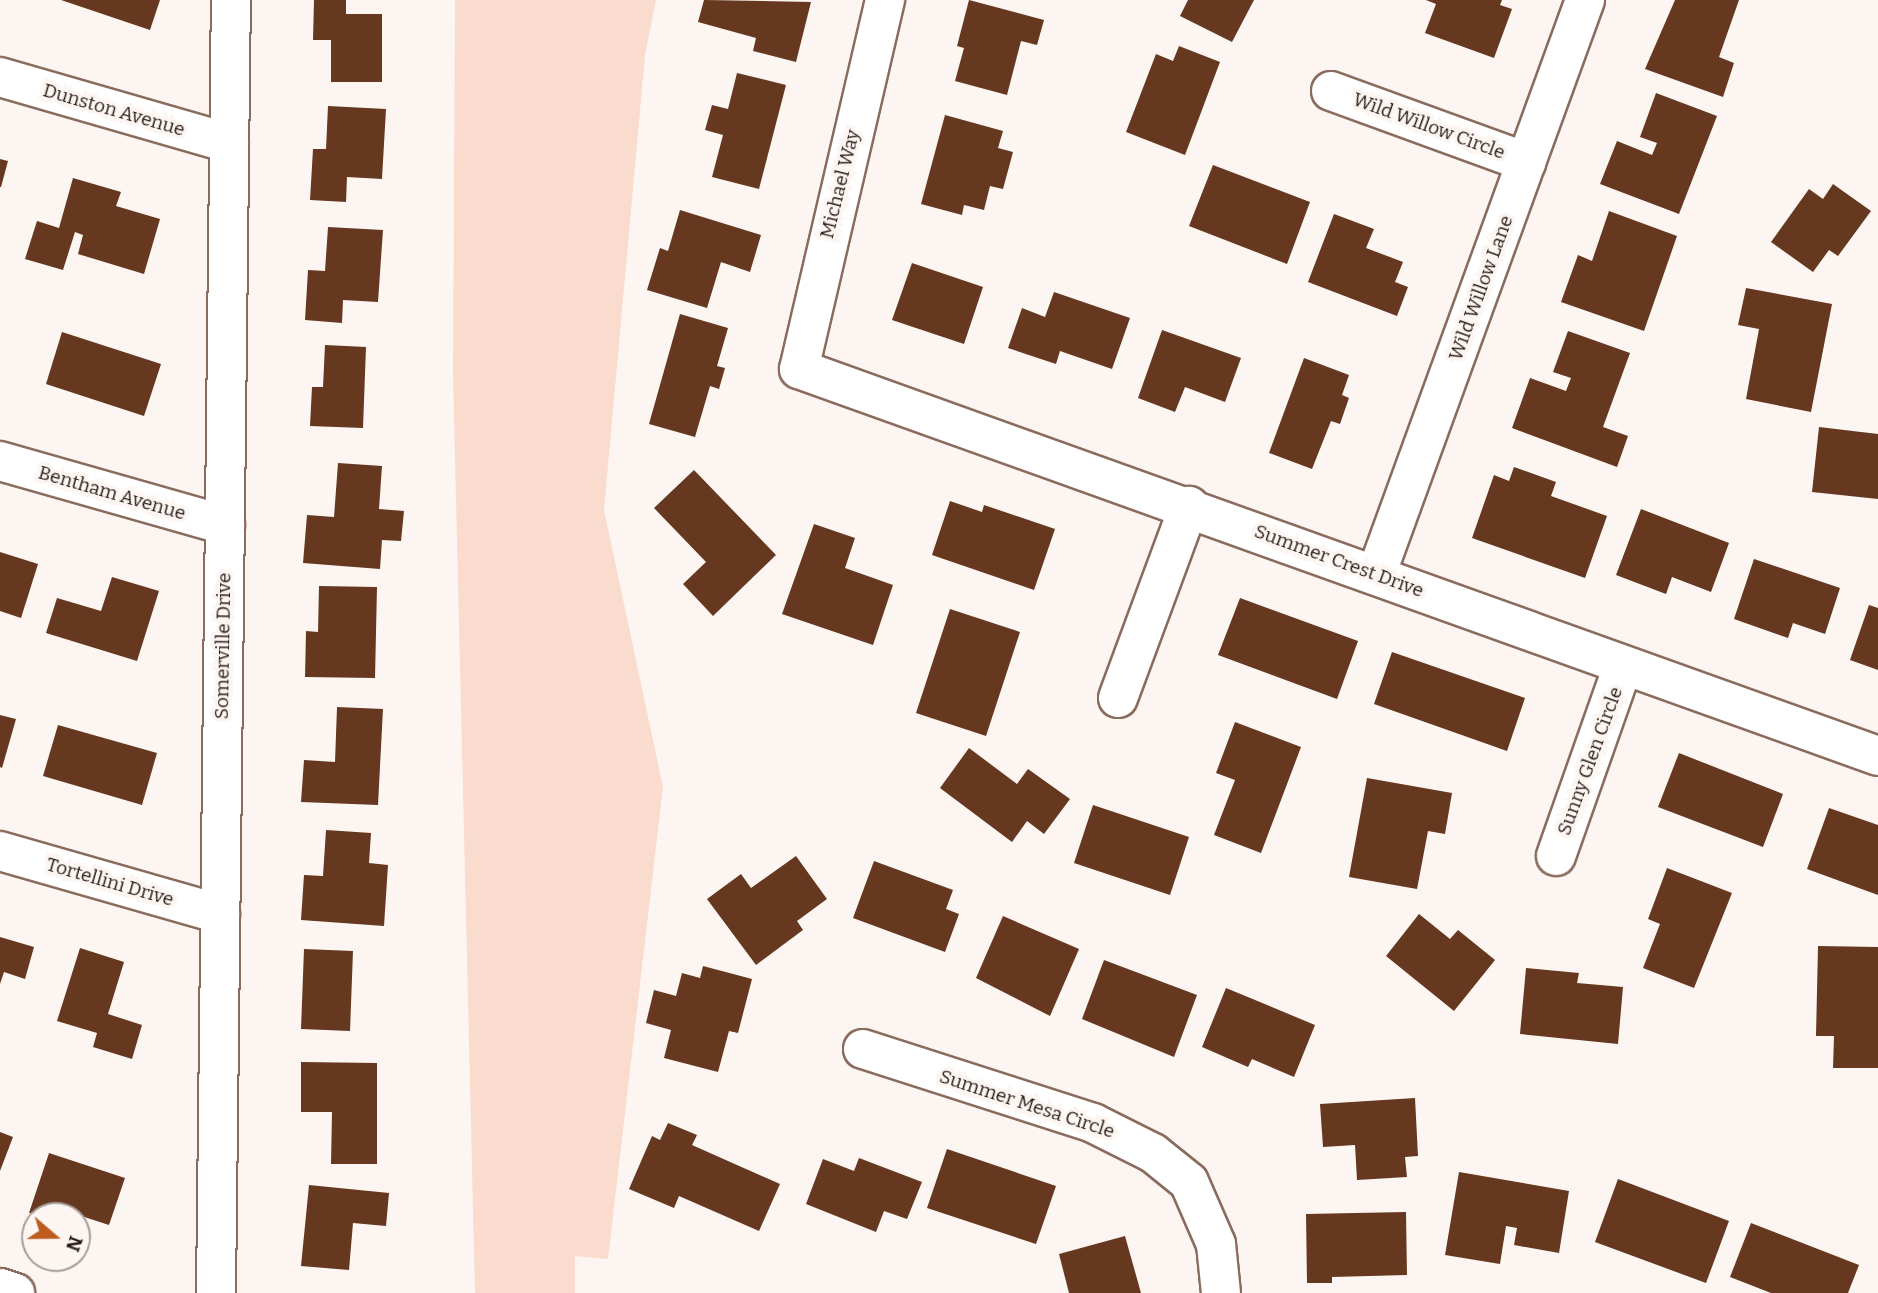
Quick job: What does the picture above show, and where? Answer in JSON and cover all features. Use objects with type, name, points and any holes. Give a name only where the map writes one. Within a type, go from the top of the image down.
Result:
[{"type":"street","name":"Somerville Drive","points":[[216,1293],[231,0]]},
{"type":"street","name":"Michael Way","points":[[799,369],[885,0]]},
{"type":"street","name":"Wild Willow Lane","points":[[1376,575],[1585,0]]},
{"type":"street","name":"Dunston Avenue","points":[[0,77],[229,143]]},
{"type":"street","name":"Wild Willow Circle","points":[[1331,91],[1526,162]]},
{"type":"street","name":"Summer Crest Drive","points":[[799,369],[1189,506],[1623,666],[1878,756]]},
{"type":"street","name":"Bentham Avenue","points":[[0,461],[225,525]]},
{"type":"street","points":[[1118,698],[1189,506]]},
{"type":"street","name":"Sunny Glen Circle","points":[[1556,856],[1623,666]]},
{"type":"street","name":"Tortellini Drive","points":[[0,851],[220,914]]},
{"type":"street","name":"Summer Mesa Circle","points":[[863,1049],[1093,1123],[1153,1153],[1189,1182],[1216,1244],[1221,1293]]},
{"type":"street","points":[[0,1288],[15,1293]]},
{"type":"shaded area","points":[[455,0],[656,0],[645,55],[604,510],[663,787],[608,1259],[575,1256],[575,1293],[475,1293],[453,374]]},
{"type":"building","points":[[61,0],[160,0],[150,30]]},
{"type":"building","points":[[314,0],[346,0],[346,14],[382,14],[382,82],[331,82],[331,40],[313,40]]},
{"type":"building","points":[[704,0],[811,2],[796,62],[753,51],[756,38],[698,22]]},
{"type":"building","points":[[969,0],[1044,20],[1037,45],[1021,41],[1007,95],[955,81],[964,48],[957,46]]},
{"type":"building","points":[[1188,0],[1254,0],[1232,42],[1180,16]]},
{"type":"building","points":[[1426,0],[1502,0],[1500,5],[1512,9],[1494,58],[1425,33],[1436,4]]},
{"type":"building","points":[[1675,0],[1739,0],[1719,57],[1734,63],[1723,97],[1645,69]]},
{"type":"building","points":[[1179,46],[1220,62],[1185,155],[1126,132],[1156,54],[1173,61]]},
{"type":"building","points":[[737,73],[786,85],[759,189],[712,177],[723,135],[705,130],[712,105],[728,109]]},
{"type":"building","points":[[1656,93],[1717,116],[1679,214],[1600,184],[1617,141],[1652,155],[1657,143],[1640,137]]},
{"type":"building","points":[[328,106],[386,109],[382,179],[347,177],[346,202],[310,200],[313,149],[326,149]]},
{"type":"building","points":[[945,115],[1003,131],[998,148],[1013,152],[1003,189],[990,186],[984,210],[964,205],[962,215],[921,204]]},
{"type":"building","points":[[0,159],[8,161],[1,187],[0,187]]},
{"type":"building","points":[[1213,165],[1310,202],[1287,264],[1189,226]]},
{"type":"building","points":[[73,178],[121,192],[116,206],[160,219],[144,274],[78,254],[83,235],[75,232],[63,270],[25,259],[37,221],[59,228]]},
{"type":"building","points":[[1833,184],[1871,211],[1838,256],[1829,250],[1813,272],[1771,242],[1809,189],[1823,199]]},
{"type":"building","points":[[680,210],[761,235],[750,272],[721,262],[707,308],[647,290],[660,248],[668,251]]},
{"type":"building","points":[[1609,211],[1677,236],[1644,331],[1561,302],[1578,255],[1592,261]]},
{"type":"building","points":[[1334,214],[1374,229],[1366,248],[1403,262],[1395,282],[1408,287],[1397,316],[1308,282]]},
{"type":"building","points":[[328,227],[383,230],[378,302],[343,300],[342,323],[305,320],[308,270],[325,271]]},
{"type":"building","points":[[912,263],[983,287],[964,344],[892,320]]},
{"type":"building","points":[[1746,288],[1832,304],[1811,412],[1746,399],[1759,329],[1738,325]]},
{"type":"building","points":[[1054,292],[1130,318],[1112,369],[1060,351],[1056,364],[1008,348],[1022,308],[1045,317]]},
{"type":"building","points":[[680,314],[728,328],[717,366],[725,368],[719,389],[710,386],[695,437],[649,424]]},
{"type":"building","points":[[1162,330],[1241,358],[1225,402],[1185,387],[1175,412],[1138,398]]},
{"type":"building","points":[[1568,331],[1630,353],[1603,427],[1628,436],[1617,467],[1512,428],[1530,378],[1566,391],[1571,378],[1553,372]]},
{"type":"building","points":[[62,332],[161,364],[144,416],[46,384]]},
{"type":"building","points":[[325,345],[366,347],[363,428],[310,426],[312,387],[323,387]]},
{"type":"building","points":[[1304,358],[1349,375],[1342,395],[1349,398],[1340,424],[1331,421],[1312,469],[1269,453]]},
{"type":"building","points":[[1819,427],[1878,434],[1878,499],[1812,492]]},
{"type":"building","points":[[338,463],[382,466],[379,509],[404,511],[401,541],[382,540],[380,569],[303,563],[307,515],[334,517]]},
{"type":"building","points":[[1514,467],[1556,482],[1551,496],[1607,516],[1585,578],[1472,538],[1494,475],[1509,481]]},
{"type":"building","points":[[694,470],[776,555],[713,616],[683,584],[706,562],[654,508]]},
{"type":"building","points":[[950,501],[982,512],[984,505],[1055,529],[1034,590],[932,555]]},
{"type":"building","points":[[1641,509],[1729,543],[1711,592],[1672,577],[1666,594],[1616,575]]},
{"type":"building","points":[[814,524],[855,538],[845,568],[893,585],[873,645],[782,614]]},
{"type":"building","points":[[0,552],[38,564],[21,618],[0,611]]},
{"type":"building","points":[[1754,559],[1840,588],[1825,634],[1793,623],[1788,638],[1734,619]]},
{"type":"building","points":[[112,577],[159,591],[137,661],[46,633],[57,598],[101,611]]},
{"type":"building","points":[[319,586],[377,587],[375,678],[305,677],[306,631],[318,632]]},
{"type":"building","points":[[1240,598],[1358,641],[1337,699],[1218,655]]},
{"type":"building","points":[[1869,605],[1878,608],[1878,670],[1850,660]]},
{"type":"building","points":[[950,609],[1020,632],[986,736],[916,713]]},
{"type":"building","points":[[1392,652],[1525,698],[1507,751],[1374,704]]},
{"type":"building","points":[[337,707],[383,709],[378,805],[301,802],[304,760],[335,762]]},
{"type":"building","points":[[0,715],[16,719],[2,768],[0,767]]},
{"type":"building","points":[[1235,722],[1301,747],[1261,853],[1214,835],[1235,780],[1216,773]]},
{"type":"building","points":[[58,725],[157,753],[142,805],[43,776]]},
{"type":"building","points":[[969,748],[1017,784],[1028,769],[1070,799],[1044,834],[1027,821],[1012,842],[940,788]]},
{"type":"building","points":[[1679,753],[1783,794],[1763,847],[1658,807]]},
{"type":"building","points":[[1367,778],[1452,793],[1445,834],[1428,831],[1417,889],[1349,877]]},
{"type":"building","points":[[1093,805],[1189,837],[1170,895],[1074,863]]},
{"type":"building","points":[[1829,808],[1878,825],[1878,895],[1807,869]]},
{"type":"building","points":[[326,830],[371,833],[369,863],[388,865],[384,926],[301,920],[304,875],[323,876]]},
{"type":"building","points":[[796,856],[827,899],[797,921],[803,930],[756,965],[707,899],[741,874],[751,888]]},
{"type":"building","points":[[874,861],[953,890],[946,909],[959,914],[945,952],[853,918]]},
{"type":"building","points":[[1667,868],[1732,893],[1694,988],[1643,968],[1660,924],[1648,919]]},
{"type":"building","points":[[1419,914],[1450,939],[1458,930],[1495,960],[1454,1011],[1386,956]]},
{"type":"building","points":[[1003,916],[1079,949],[1050,1016],[976,978]]},
{"type":"building","points":[[0,937],[34,947],[25,979],[4,972],[0,984]]},
{"type":"building","points":[[1818,946],[1878,947],[1878,1068],[1833,1068],[1834,1036],[1816,1036]]},
{"type":"building","points":[[80,948],[124,962],[108,1014],[142,1025],[132,1059],[93,1047],[97,1033],[57,1021]]},
{"type":"building","points":[[304,949],[353,951],[350,1031],[301,1029]]},
{"type":"building","points":[[1104,960],[1197,995],[1174,1057],[1082,1019]]},
{"type":"building","points":[[703,966],[752,979],[738,1033],[729,1031],[718,1072],[664,1058],[671,1030],[646,1023],[654,990],[676,996],[682,973],[700,978]]},
{"type":"building","points":[[1526,968],[1579,973],[1577,983],[1623,987],[1618,1044],[1520,1034]]},
{"type":"building","points":[[1226,988],[1315,1025],[1294,1077],[1252,1059],[1248,1067],[1202,1047]]},
{"type":"building","points":[[301,1062],[377,1063],[377,1164],[331,1164],[332,1112],[301,1112]]},
{"type":"building","points":[[1415,1098],[1418,1156],[1405,1157],[1407,1177],[1357,1180],[1355,1145],[1323,1147],[1320,1104]]},
{"type":"building","points":[[668,1123],[697,1135],[692,1145],[780,1184],[759,1231],[679,1196],[674,1208],[629,1189],[652,1136],[660,1140]]},
{"type":"building","points":[[0,1132],[13,1137],[0,1171]]},
{"type":"building","points":[[947,1149],[1056,1186],[1036,1244],[927,1208]]},
{"type":"building","points":[[49,1153],[125,1178],[109,1225],[91,1219],[91,1202],[33,1202]]},
{"type":"building","points":[[859,1158],[922,1182],[907,1219],[884,1211],[876,1232],[806,1204],[823,1159],[854,1171]]},
{"type":"building","points":[[1459,1172],[1569,1191],[1559,1253],[1514,1245],[1517,1228],[1506,1226],[1500,1264],[1445,1255]]},
{"type":"building","points":[[1618,1179],[1729,1221],[1706,1283],[1595,1242]]},
{"type":"building","points":[[309,1185],[389,1193],[386,1226],[353,1223],[349,1270],[301,1266]]},
{"type":"building","points":[[1406,1212],[1407,1275],[1332,1277],[1332,1283],[1307,1283],[1306,1214]]},
{"type":"building","points":[[1751,1223],[1859,1265],[1848,1293],[1771,1293],[1730,1277]]},
{"type":"building","points":[[1125,1236],[1141,1293],[1069,1293],[1059,1254]]}]
